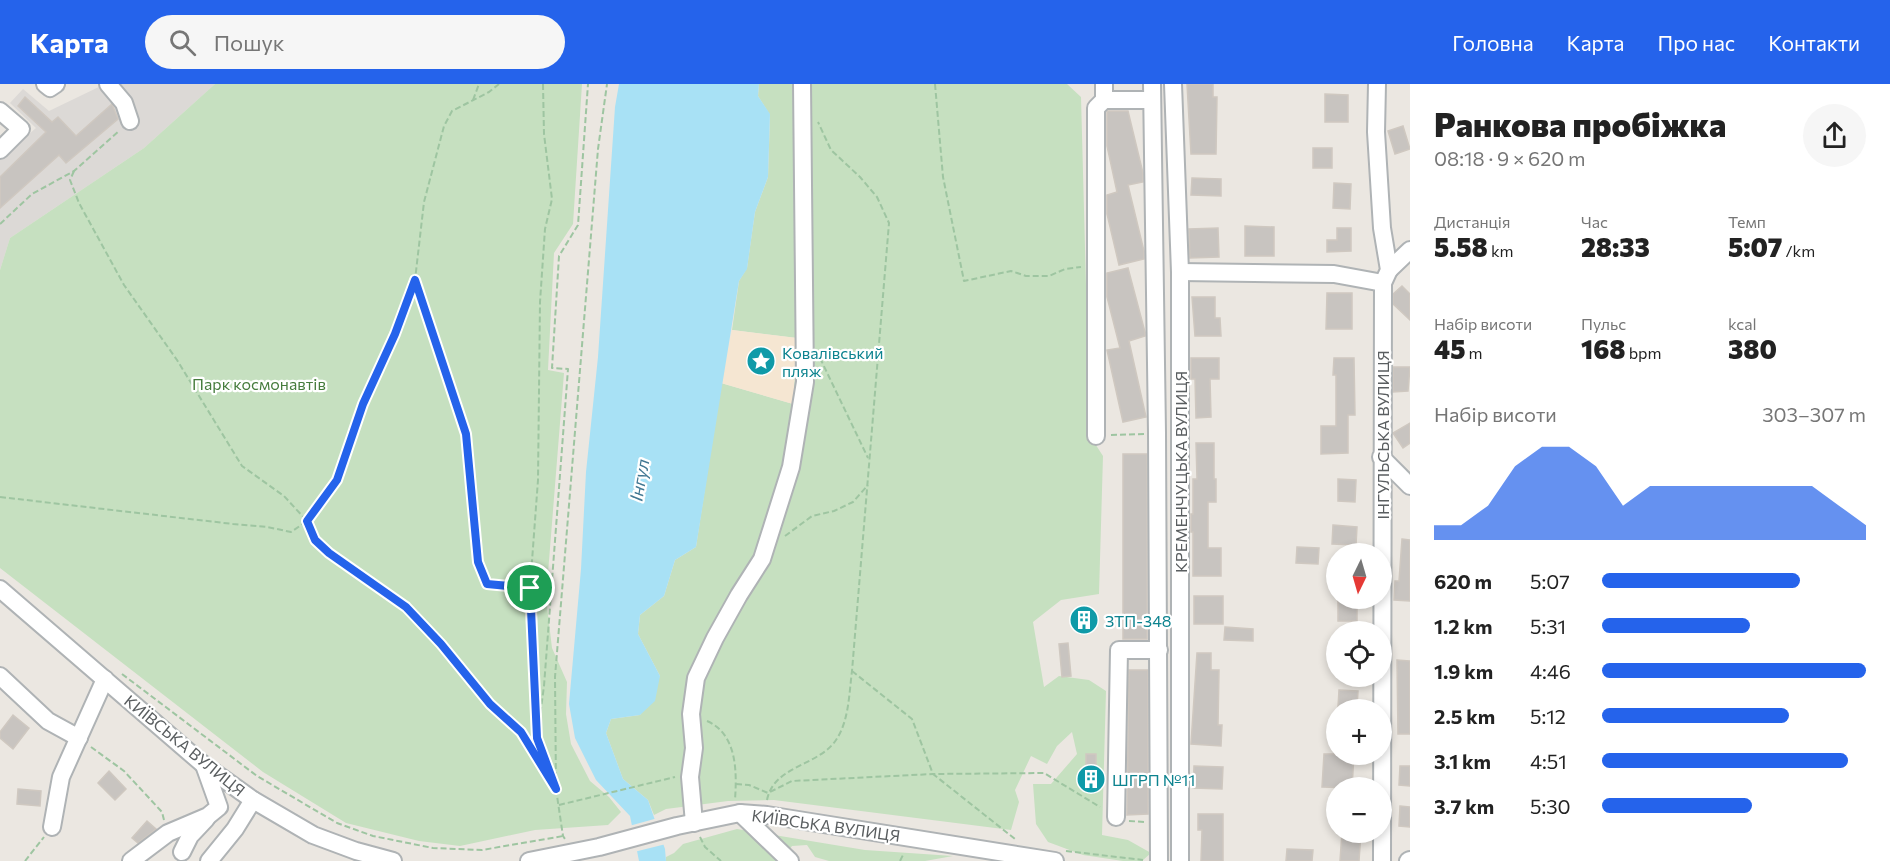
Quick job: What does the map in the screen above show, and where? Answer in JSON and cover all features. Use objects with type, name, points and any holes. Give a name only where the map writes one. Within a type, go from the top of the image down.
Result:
[{"type":"street","points":[[45,84],[50,88],[56,84]]},
{"type":"street","points":[[108,84],[124,103],[130,121]]},
{"type":"street","points":[[694,823],[690,777],[694,748],[691,714],[696,678],[739,595],[762,560],[791,467],[805,382],[802,84]]},
{"type":"street","name":"КРЕМЕНЧУЦЬКА ВУЛИЦЯ","points":[[1173,84],[1180,272],[1180,861]]},
{"type":"street","name":"ІНГУЛЬСЬКА ВУЛИЦЯ","points":[[1377,84],[1376,132],[1386,276],[1381,457],[1382,861]]},
{"type":"street","points":[[1096,436],[1096,108],[1104,92],[1152,92],[1160,822],[1151,860]]},
{"type":"street","points":[[0,111],[21,129],[0,150]]},
{"type":"street","points":[[1180,272],[1386,276],[1408,256]]},
{"type":"street","points":[[1381,457],[1410,486]]},
{"type":"street","name":"КИЇВСЬКА ВУЛИЦЯ","points":[[0,589],[111,674],[204,765],[253,800],[313,835],[356,851],[393,861]]},
{"type":"street","points":[[1116,817],[1119,650],[1158,650]]},
{"type":"street","points":[[52,827],[61,777],[111,674]]},
{"type":"street","points":[[0,676],[48,721],[79,738]]},
{"type":"street","points":[[185,857],[190,836],[219,807],[204,765]]},
{"type":"street","points":[[209,861],[235,829],[253,800]]},
{"type":"street","points":[[740,813],[790,861]]},
{"type":"street","name":"КИЇВСЬКА ВУЛИЦЯ","points":[[530,861],[580,857],[599,847],[677,826],[740,813],[1058,856]]},
{"type":"street","points":[[131,861],[168,832],[208,816]]},
{"type":"street","points":[[168,832],[185,857]]},
{"type":"path","points":[[473,100],[479,84]]},
{"type":"path","points":[[0,497],[267,527],[291,532],[307,521],[337,480],[363,404],[395,334],[415,280],[424,202],[444,126],[452,111],[489,92],[499,84]]},
{"type":"path","points":[[543,84],[544,134],[552,199],[545,229],[540,302],[538,480],[530,588],[537,738],[556,789],[562,836],[580,857]]},
{"type":"path","points":[[537,738],[544,686],[568,369],[552,368],[558,256],[578,225],[588,84]]},
{"type":"path","points":[[556,789],[556,666],[596,173],[607,84]]},
{"type":"path","points":[[935,84],[943,177],[964,282],[1011,271],[1026,276],[1049,276],[1065,269],[1096,265]]},
{"type":"path","points":[[767,815],[768,793],[777,780],[825,753],[837,739],[846,716],[852,671],[889,223],[877,197],[860,177],[831,150],[817,119]]},
{"type":"path","points":[[0,224],[32,194],[74,171],[130,121]]},
{"type":"path","points":[[74,171],[70,180],[79,203],[124,285],[177,360],[242,466],[284,496],[307,521],[315,540],[329,553],[406,607],[434,636],[490,704],[521,732],[556,789]]},
{"type":"path","points":[[415,280],[466,434],[478,562],[487,584],[530,588]]},
{"type":"path","points":[[806,330],[870,461]]},
{"type":"path","points":[[1122,435],[1140,434]]},
{"type":"path","points":[[782,539],[812,516],[834,511],[853,502],[868,485]]},
{"type":"path","points":[[852,671],[912,719],[933,774],[1018,842]]},
{"type":"path","points":[[111,674],[257,776],[337,823],[373,836],[433,848],[482,850],[562,836]]},
{"type":"path","points":[[691,714],[719,726],[735,756],[735,804],[740,813]]},
{"type":"path","points":[[79,738],[124,771],[162,812],[168,832]]},
{"type":"path","points":[[736,784],[749,785],[768,793],[792,782],[933,774],[1044,773],[1122,821],[1160,822]]},
{"type":"path","points":[[559,805],[673,777]]},
{"type":"path","points":[[694,823],[705,847],[721,861]]},
{"type":"path","points":[[26,861],[52,827]]},
{"type":"path","points":[[900,861],[905,849]]},
{"type":"path","points":[[1058,856],[1151,860]]},
{"type":"shaded area","points":[[105,84],[215,84],[144,148],[10,238],[0,270],[0,160],[36,128],[10,103],[23,89],[49,111]]},
{"type":"green space","name":"Парк космонавтів","points":[[215,84],[582,84],[573,224],[554,253],[548,370],[564,373],[546,598],[552,648],[567,682],[566,714],[571,744],[590,781],[609,797],[621,812],[608,825],[535,830],[460,846],[419,841],[346,823],[263,772],[0,568],[0,270],[10,238],[144,148]]},
{"type":"green space","points":[[759,84],[1067,84],[1081,97],[1090,436],[1103,456],[1099,594],[1061,600],[1033,622],[1044,687],[1059,676],[1089,680],[1106,691],[1102,835],[1128,840],[1151,853],[1142,861],[1123,861],[1083,855],[1048,842],[1036,824],[1033,784],[1051,784],[1077,754],[1072,732],[1057,746],[1047,764],[1031,756],[1015,790],[1019,802],[1011,830],[774,800],[728,801],[666,809],[654,815],[648,800],[623,779],[606,733],[611,719],[640,715],[660,676],[638,634],[640,615],[664,596],[675,560],[696,547],[721,383],[793,404],[797,338],[732,330],[739,281],[747,268],[755,212],[768,177],[770,115],[758,96]]},
{"type":"green space","points":[[737,829],[865,850],[953,856],[925,861],[829,861],[815,857],[807,845],[792,846],[781,861],[666,861],[666,857],[683,844]]},
{"type":"sand","name":"Ковалівський пляж","points":[[732,330],[797,338],[793,404],[721,383]]},
{"type":"water","name":"Інгул","points":[[619,84],[759,84],[758,96],[770,114],[768,177],[755,212],[747,269],[739,281],[696,547],[675,560],[664,596],[640,615],[638,634],[660,676],[655,701],[640,715],[611,719],[606,733],[623,779],[648,800],[665,849],[666,861],[639,861],[630,816],[596,780],[575,738],[569,704],[581,569],[586,472],[598,357],[615,107]]},
{"type":"pier","points":[[658,818],[666,844],[634,852],[629,826]]},
{"type":"building","points":[[1187,84],[1213,84],[1213,97],[1217,97],[1216,154],[1191,154]]},
{"type":"building","points":[[1325,94],[1348,95],[1348,122],[1325,122]]},
{"type":"building","points":[[25,97],[52,122],[58,117],[76,136],[112,104],[118,119],[66,163],[59,155],[0,208],[0,177],[46,132],[18,106]]},
{"type":"building","points":[[1108,111],[1128,111],[1143,173],[1143,182],[1128,185],[1144,259],[1119,265],[1107,214],[1107,195],[1117,192],[1107,146]]},
{"type":"building","points":[[1403,126],[1410,149],[1395,154],[1388,131]]},
{"type":"building","points":[[1313,148],[1332,148],[1332,168],[1313,168]]},
{"type":"building","points":[[1192,178],[1221,179],[1221,196],[1191,195]]},
{"type":"building","points":[[1334,183],[1351,184],[1350,209],[1333,208]]},
{"type":"building","points":[[1245,226],[1274,227],[1274,256],[1245,256]]},
{"type":"building","points":[[1218,228],[1219,257],[1190,258],[1189,229]]},
{"type":"building","points":[[1337,228],[1351,228],[1351,251],[1327,252],[1327,240],[1337,240]]},
{"type":"building","points":[[1128,268],[1145,332],[1145,336],[1129,341],[1146,417],[1123,422],[1107,350],[1120,348],[1107,297],[1107,273]]},
{"type":"building","points":[[1402,286],[1410,294],[1410,320],[1393,304],[1393,294]]},
{"type":"building","points":[[1327,293],[1352,293],[1352,329],[1326,329]]},
{"type":"building","points":[[1192,297],[1215,297],[1215,318],[1220,318],[1221,336],[1195,336]]},
{"type":"building","points":[[1191,358],[1219,358],[1219,379],[1210,379],[1211,417],[1196,418],[1195,379],[1191,379]]},
{"type":"building","points":[[1334,358],[1354,358],[1355,415],[1348,415],[1348,453],[1321,454],[1321,426],[1336,426]]},
{"type":"building","points":[[1393,367],[1410,367],[1408,391],[1393,392]]},
{"type":"building","points":[[1410,423],[1410,443],[1403,448],[1393,433]]},
{"type":"building","points":[[1196,443],[1214,443],[1216,502],[1208,502],[1208,548],[1221,548],[1221,576],[1193,576],[1191,514],[1193,514],[1193,479],[1197,479]]},
{"type":"building","points":[[1123,454],[1147,454],[1147,639],[1123,639]]},
{"type":"building","points":[[1338,479],[1356,480],[1355,502],[1338,501]]},
{"type":"building","points":[[1333,525],[1357,527],[1356,543],[1332,543]]},
{"type":"building","points":[[1402,539],[1410,540],[1410,601],[1394,600],[1395,581],[1399,581]]},
{"type":"building","points":[[1297,547],[1319,548],[1318,564],[1296,563]]},
{"type":"building","points":[[1194,596],[1223,596],[1223,624],[1194,624]]},
{"type":"building","points":[[1338,609],[1357,609],[1357,621],[1338,621]]},
{"type":"building","name":"ЗТП-348","points":[[1079,610],[1091,611],[1090,630],[1078,629]]},
{"type":"building","points":[[1225,627],[1253,629],[1253,641],[1224,640]]},
{"type":"building","points":[[1068,643],[1071,676],[1062,677],[1059,644]]},
{"type":"building","points":[[1197,653],[1211,653],[1211,670],[1219,670],[1218,725],[1222,725],[1221,746],[1191,744]]},
{"type":"building","points":[[1397,660],[1410,661],[1410,734],[1398,734]]},
{"type":"building","points":[[1129,670],[1148,670],[1148,814],[1127,815]]},
{"type":"building","points":[[1339,690],[1358,691],[1358,699],[1338,699]]},
{"type":"building","points":[[13,715],[29,728],[13,749],[0,738],[0,732]]},
{"type":"building","points":[[1086,754],[1096,754],[1096,785],[1086,785]]},
{"type":"building","points":[[1324,754],[1326,754],[1326,765],[1353,765],[1353,777],[1326,777],[1326,787],[1322,787]]},
{"type":"building","points":[[1194,766],[1223,767],[1222,789],[1193,788]]},
{"type":"building","points":[[1400,766],[1410,766],[1410,786],[1399,785]]},
{"type":"building","points":[[109,771],[126,789],[115,800],[98,783]]},
{"type":"building","points":[[18,789],[41,791],[40,806],[17,804]]},
{"type":"building","points":[[1400,806],[1410,807],[1410,827],[1399,826]]},
{"type":"building","points":[[1198,814],[1223,814],[1223,861],[1201,861],[1202,830],[1198,830]]},
{"type":"building","points":[[147,821],[156,829],[138,843],[132,838]]},
{"type":"building","points":[[1341,843],[1360,843],[1359,861],[1340,861]]},
{"type":"building","points":[[1287,849],[1313,850],[1312,861],[1286,861]]},
{"type":"place","name":"Ковалівський пляж","points":[[761,361]]},
{"type":"place","name":"ЗТП-348","points":[[1084,620]]},
{"type":"place","name":"ШГРП №11","points":[[1091,779]]},
{"type":"route","points":[[415,280],[466,434],[478,562],[487,584],[530,588],[537,738],[556,789],[521,732],[490,704],[441,644],[406,607],[329,553],[315,540],[307,521],[337,480],[363,404],[395,334],[415,280]]}]
